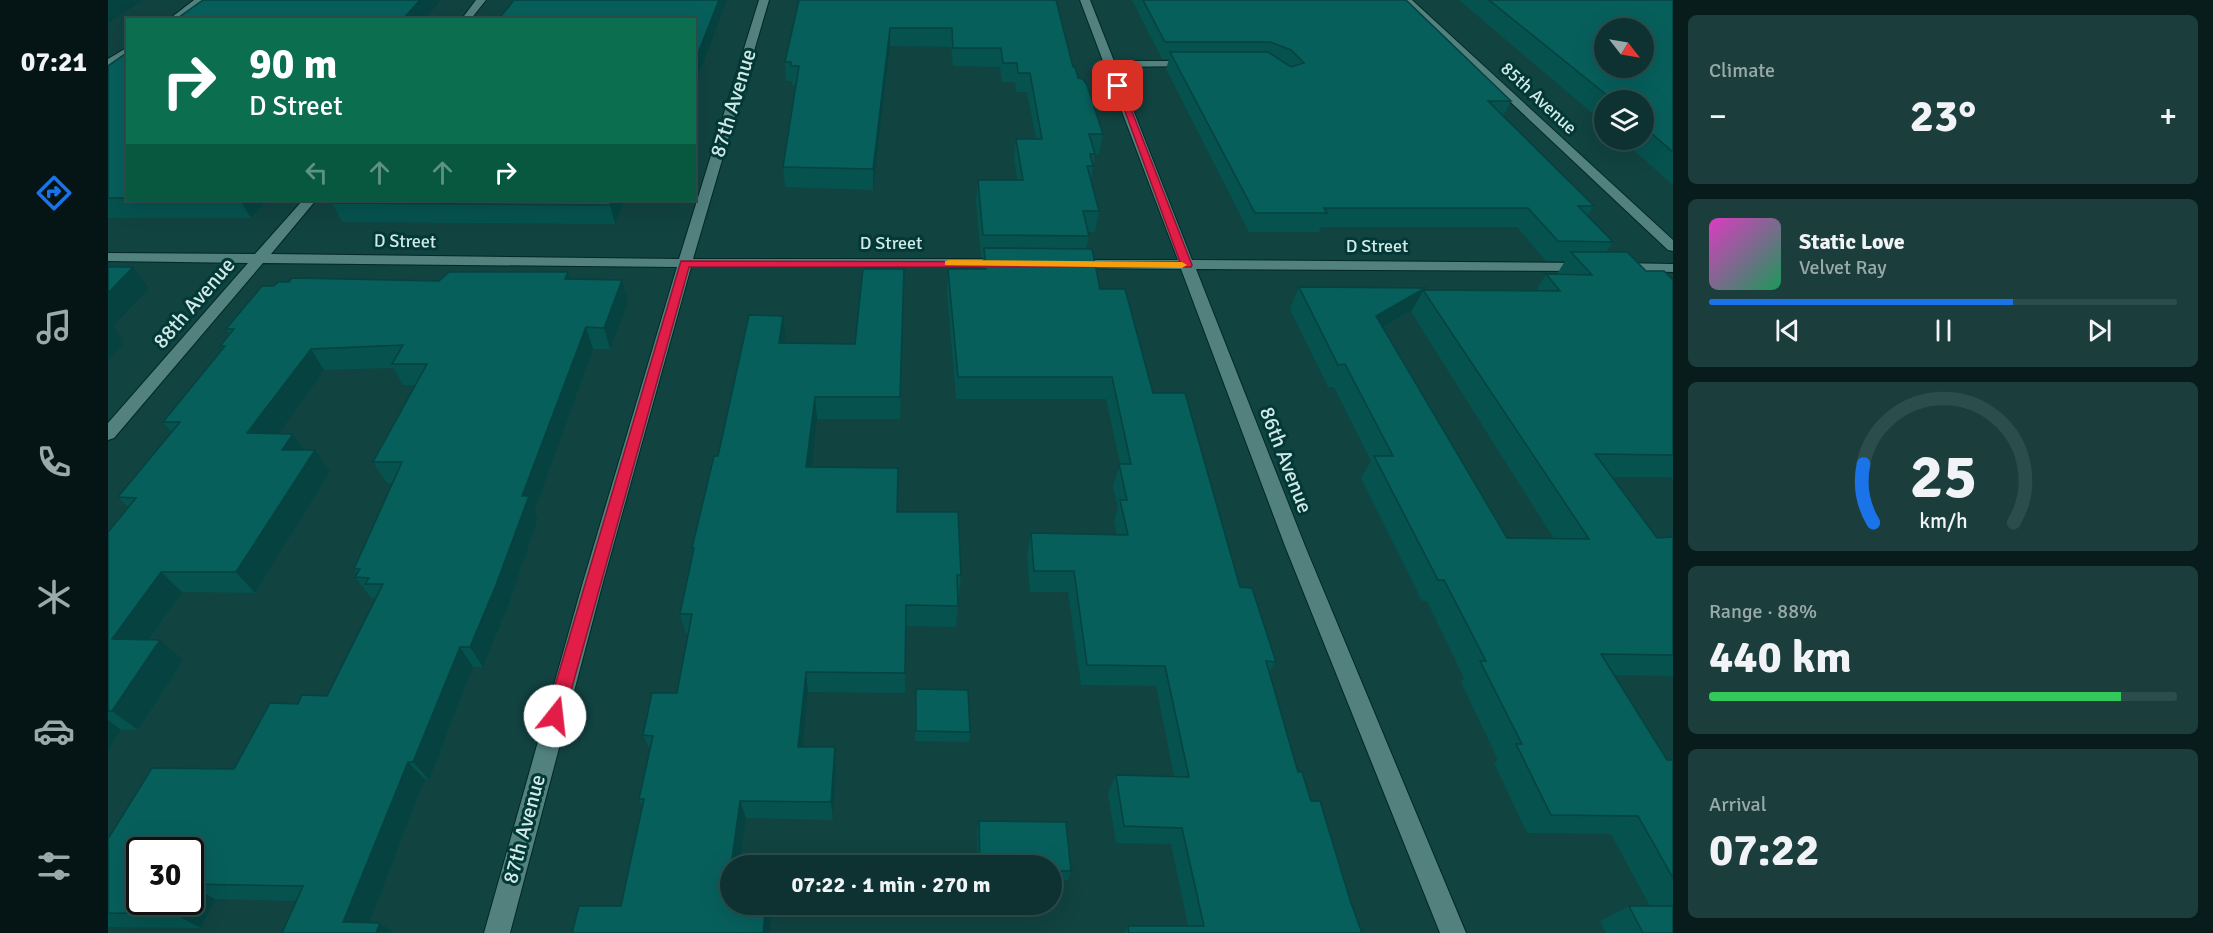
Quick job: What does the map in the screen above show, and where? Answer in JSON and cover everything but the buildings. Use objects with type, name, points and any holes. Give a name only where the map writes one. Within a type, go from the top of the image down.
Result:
[{"type":"street","points":[[175,18],[200,0]]},
{"type":"street","points":[[467,18],[481,0]]},
{"type":"street","name":"87th Avenue","points":[[497,933],[542,760],[685,263],[764,0]]},
{"type":"street","name":"86th Avenue","points":[[1085,0],[1295,546],[1453,933]]},
{"type":"street","name":"85th Avenue","points":[[1407,0],[1673,247]]},
{"type":"street","points":[[108,64],[126,51]]},
{"type":"street","points":[[1110,64],[1201,64]]},
{"type":"street","name":"88th Avenue","points":[[108,434],[309,201]]},
{"type":"street","name":"D Street","points":[[108,257],[1022,264]]},
{"type":"street","name":"D Street","points":[[1058,264],[1673,268]]},
{"type":"slow traffic","points":[[949,263],[1182,265]]},
{"type":"route","points":[[555,716],[685,263],[1187,265],[1118,86]]}]
